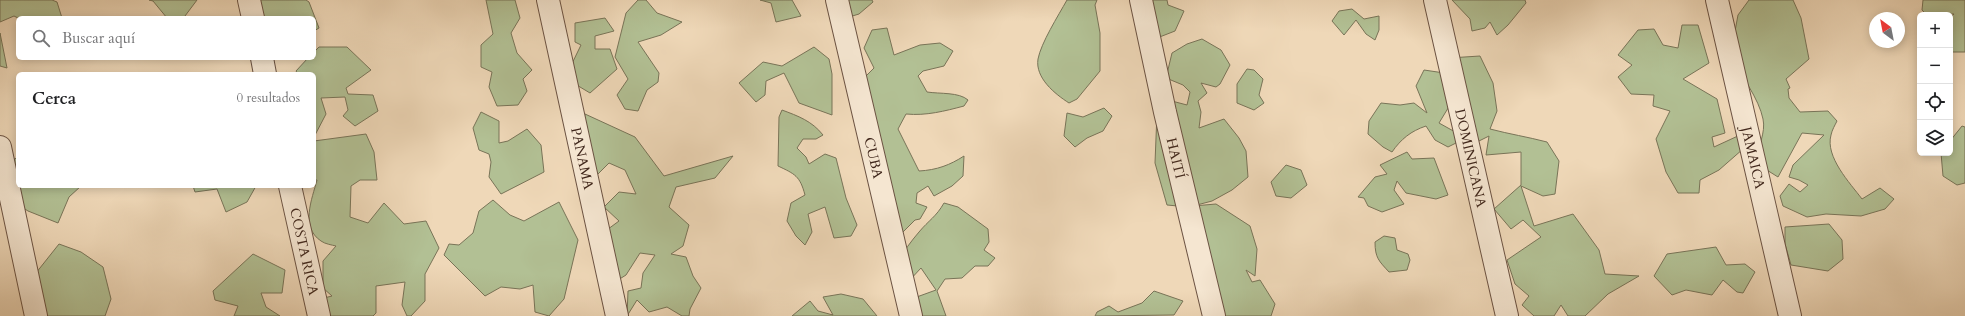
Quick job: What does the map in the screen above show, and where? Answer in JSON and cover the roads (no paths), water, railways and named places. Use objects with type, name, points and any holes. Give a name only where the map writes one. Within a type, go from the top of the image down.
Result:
[{"type":"street","points":[[249,0],[253,16]]},
{"type":"street","name":"PANAMA","points":[[548,0],[617,316]]},
{"type":"street","name":"CUBA","points":[[837,0],[911,316]]},
{"type":"street","name":"HAITÍ","points":[[1141,0],[1164,112],[1214,316]]},
{"type":"street","name":"DOMINICANA","points":[[1435,0],[1507,316]]},
{"type":"street","name":"JAMAICA","points":[[1717,0],[1790,316]]},
{"type":"street","points":[[262,60],[265,72]]},
{"type":"street","points":[[0,147],[36,316]]},
{"type":"street","name":"COSTA RICA","points":[[290,188],[319,316]]}]
